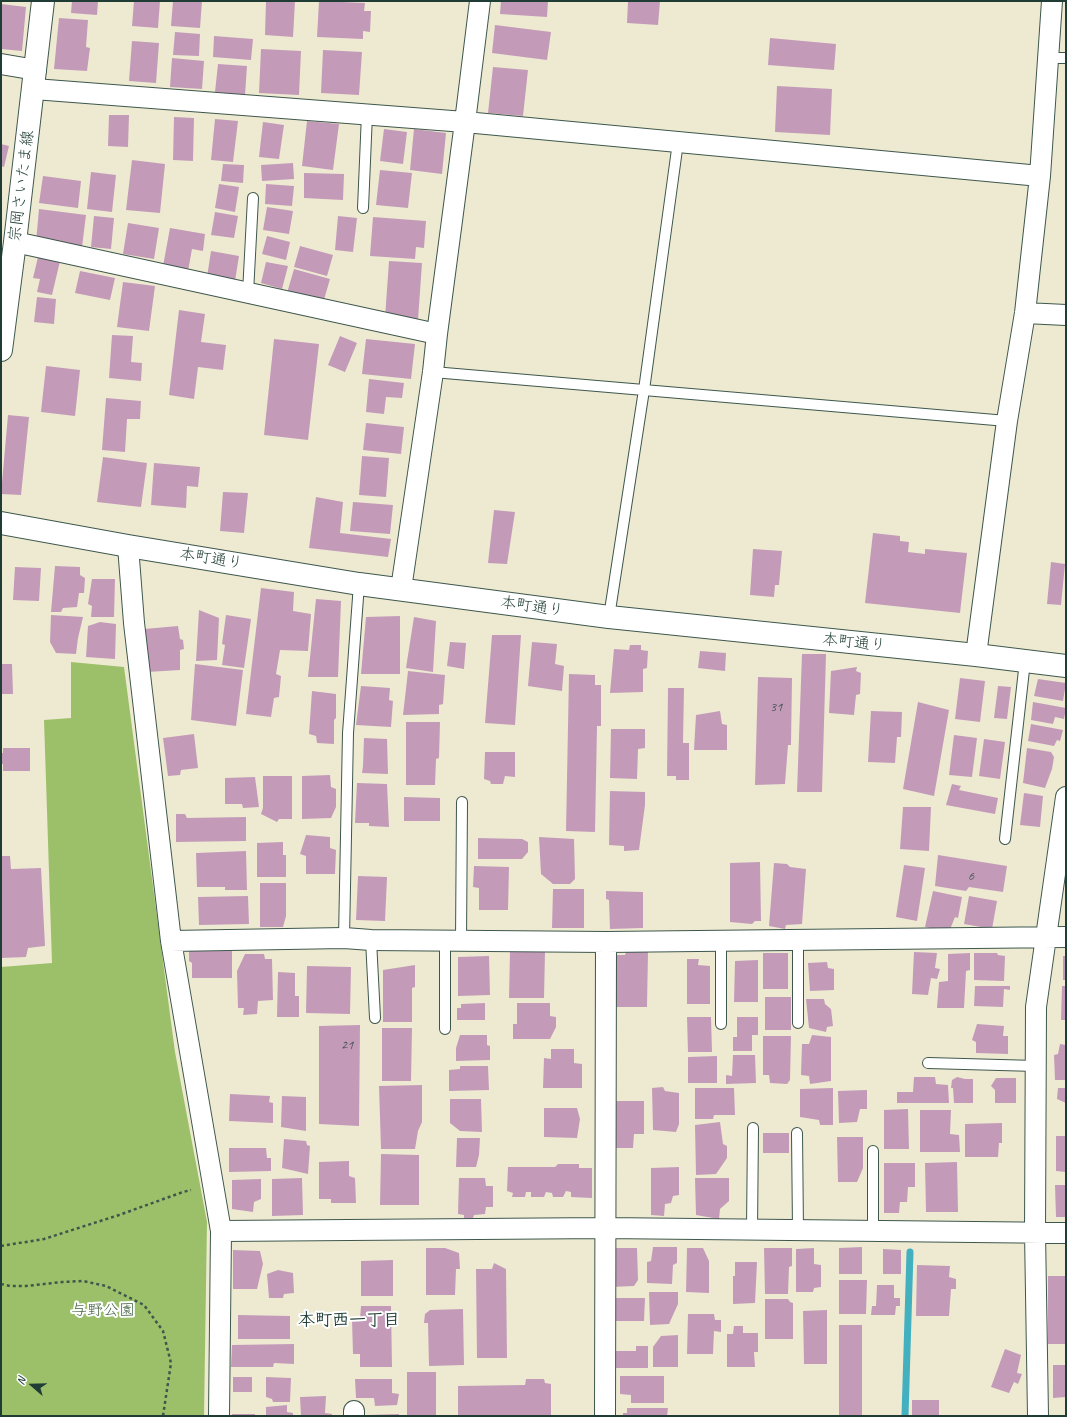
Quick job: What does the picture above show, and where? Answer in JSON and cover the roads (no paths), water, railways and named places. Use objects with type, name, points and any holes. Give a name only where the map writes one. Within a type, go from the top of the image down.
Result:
[{"type":"main road","name":"宗岡さいたま線","points":[[1,350],[35,79],[43,1]]},
{"type":"main road","name":"本町通り","points":[[1,523],[128,546],[359,584],[609,617],[976,655],[1066,666]]},
{"type":"street","points":[[401,589],[433,372],[480,1]]},
{"type":"street","points":[[976,655],[1007,421],[1025,313],[1040,176],[1058,58],[1052,1]]},
{"type":"street","points":[[1,64],[35,79],[367,114],[1040,176]]},
{"type":"street","points":[[15,242],[437,334]]},
{"type":"street","points":[[1025,313],[1066,315]]},
{"type":"street","points":[[128,546],[134,623],[171,941],[221,1231],[218,1416]]},
{"type":"street","points":[[1038,1416],[1035,1232],[1036,1007],[1066,797]]},
{"type":"street","points":[[171,941],[344,938],[371,940],[606,942],[1066,937]]},
{"type":"street","points":[[605,1416],[606,942]]},
{"type":"street","points":[[221,1231],[605,1228],[1066,1233]]},
{"type":"lane","points":[[363,208],[367,114]]},
{"type":"lane","points":[[609,617],[644,390],[678,142]]},
{"type":"lane","points":[[248,293],[253,198]]},
{"type":"lane","points":[[433,372],[1007,421]]},
{"type":"lane","points":[[344,938],[348,733],[359,584]]},
{"type":"lane","points":[[1005,839],[1025,661]]},
{"type":"lane","points":[[445,1029],[453,941],[462,802]]},
{"type":"lane","points":[[798,939],[798,1023]]},
{"type":"lane","points":[[371,940],[375,1018]]},
{"type":"lane","points":[[721,940],[721,1024]]},
{"type":"lane","points":[[928,1063],[1036,1066]]},
{"type":"lane","points":[[752,1230],[753,1128]]},
{"type":"lane","points":[[797,1134],[798,1230]]},
{"type":"lane","points":[[873,1151],[873,1231]]},
{"type":"waterway","points":[[905,1416],[910,1252]]},
{"type":"district","name":"本町西一丁目","points":[[349,1321]]},
{"type":"park label","name":"与野公園","points":[[103,1311]]}]
